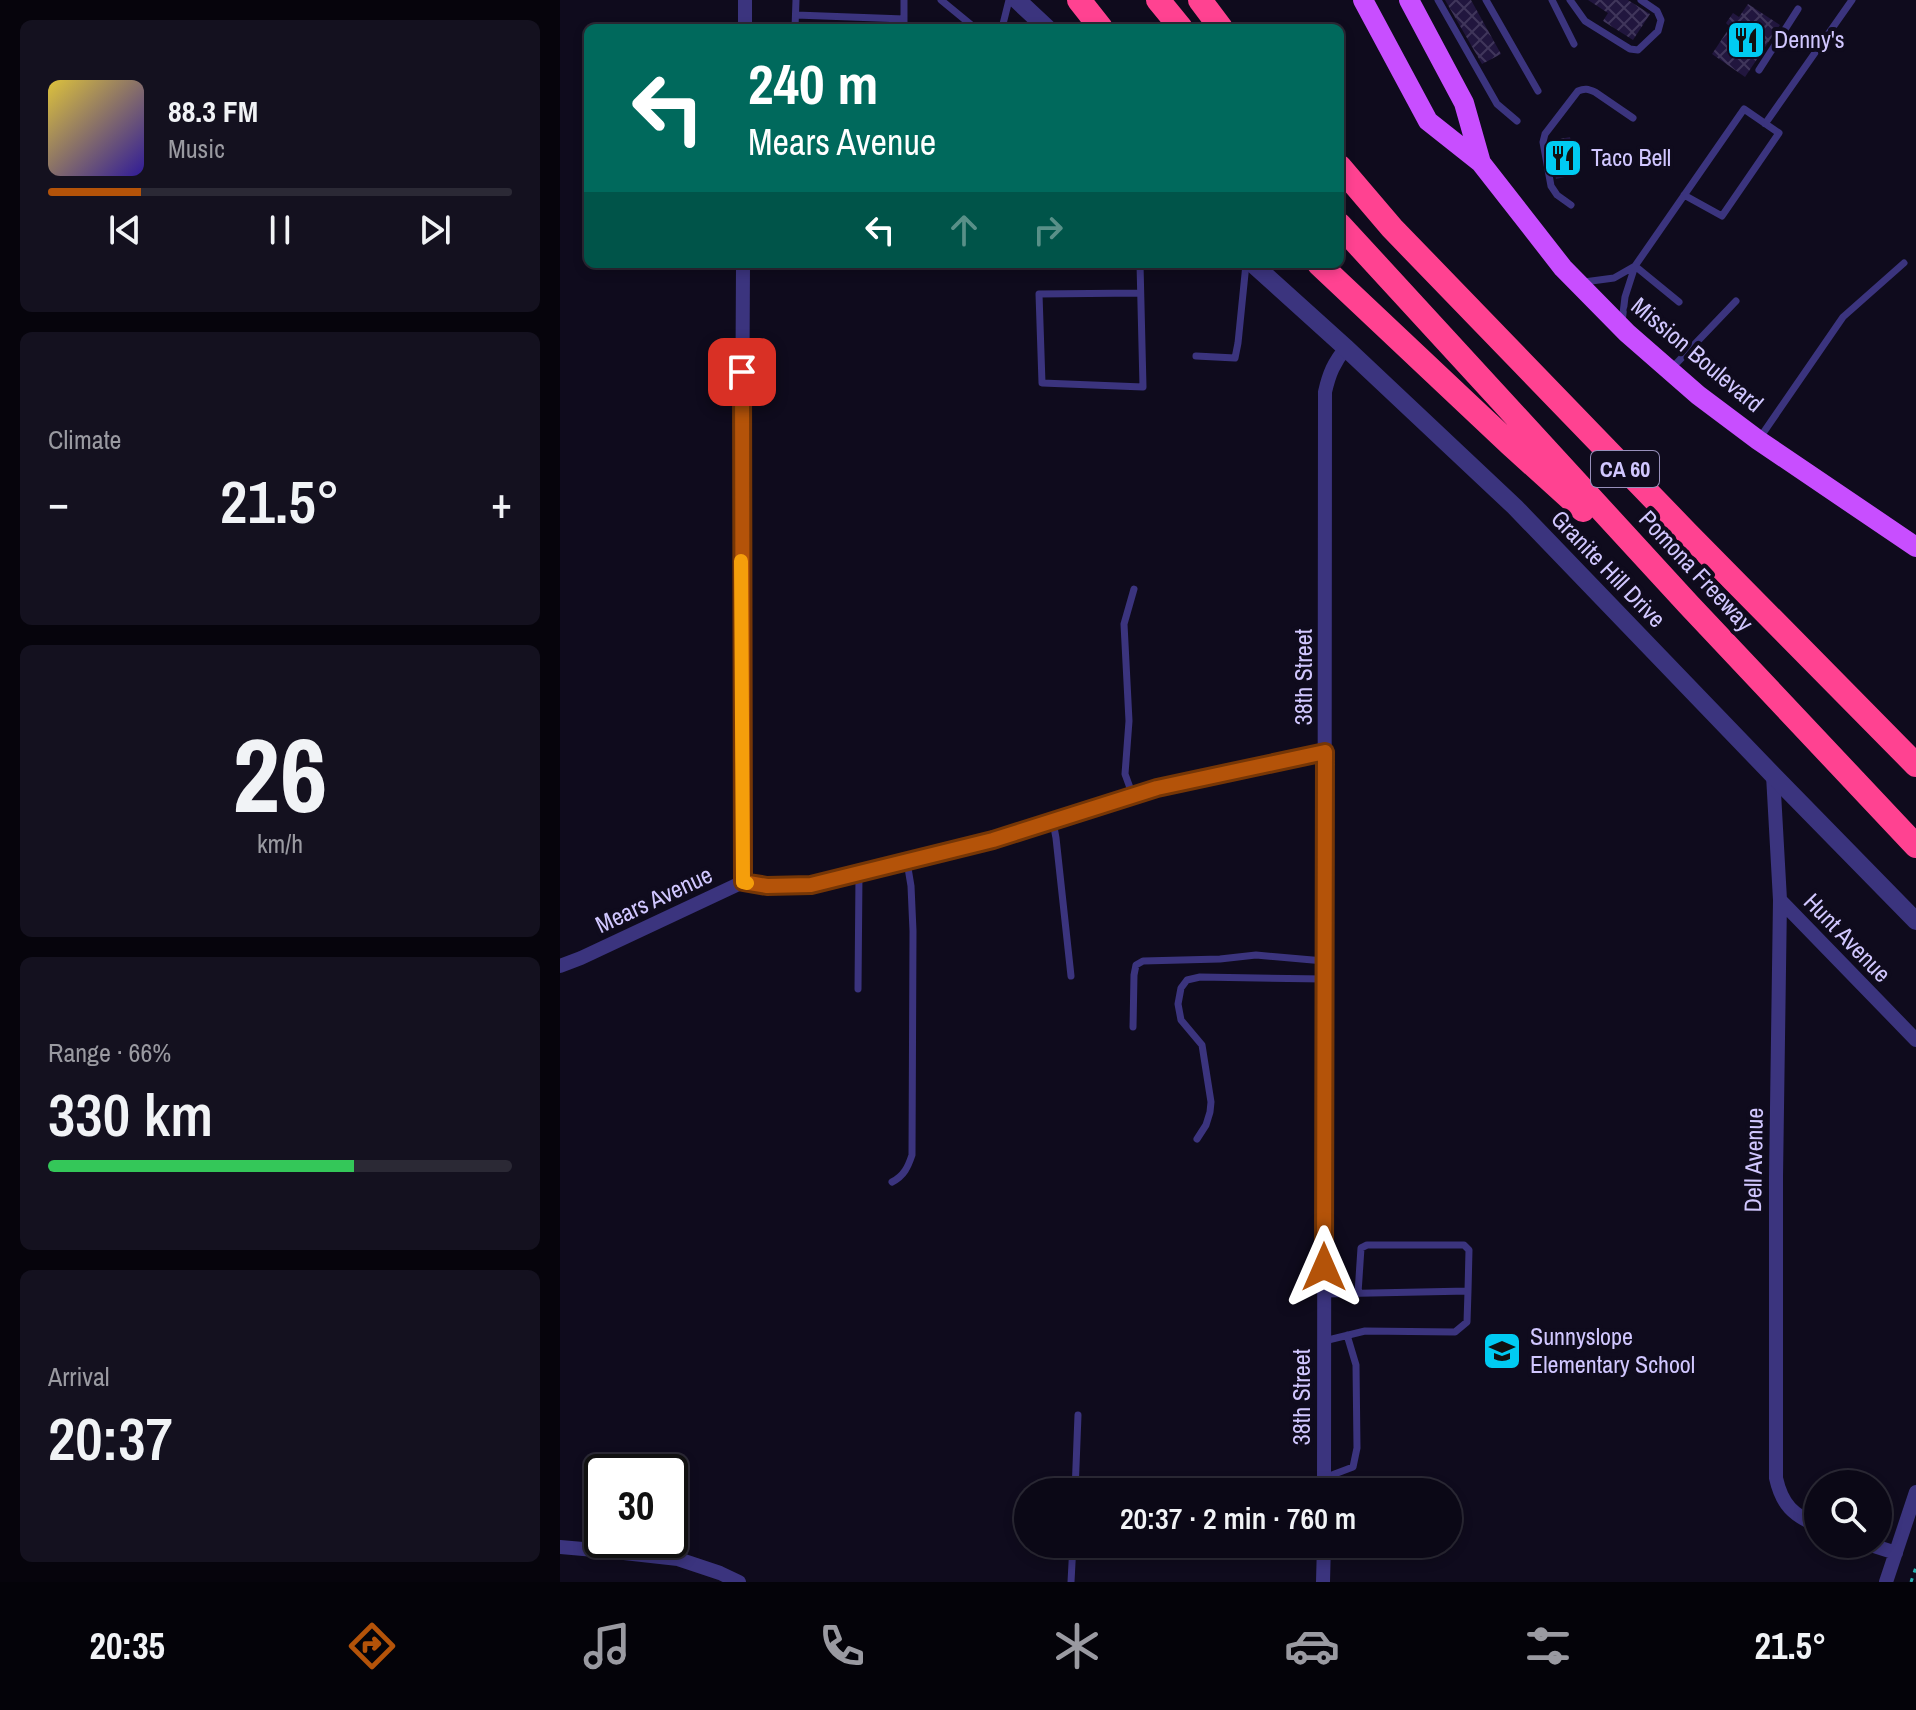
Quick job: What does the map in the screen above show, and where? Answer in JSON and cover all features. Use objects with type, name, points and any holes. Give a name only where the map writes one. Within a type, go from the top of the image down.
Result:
[{"type":"highway","points":[[1079,0],[1098,24]]},
{"type":"highway","points":[[1158,0],[1178,24]]},
{"type":"highway","points":[[1200,0],[1218,24]]},
{"type":"highway","name":"Pomona Freeway","points":[[1344,172],[1392,228],[1916,765]]},
{"type":"highway","name":"Pomona Freeway","points":[[1344,229],[1689,605],[1916,846]]},
{"type":"highway","points":[[1323,268],[1510,444],[1689,605]]},
{"type":"main road","name":"Mission Boulevard","points":[[1363,0],[1428,121],[1481,163],[1556,259],[1622,328],[1698,395],[1758,440],[1916,547]]},
{"type":"main road","name":"Mission Boulevard","points":[[1409,0],[1464,103],[1481,163]]},
{"type":"street","points":[[745,0],[745,24]]},
{"type":"street","points":[[1017,0],[1043,24]]},
{"type":"street","points":[[743,268],[743,882]]},
{"type":"street","name":"Granite Hill Drive","points":[[1257,268],[1515,507],[1916,921]]},
{"type":"street","name":"38th Street","points":[[1324,1478],[1325,392],[1330,371],[1346,348]]},
{"type":"street","name":"Mears Avenue","points":[[560,966],[743,882],[767,886],[811,885],[993,840],[1203,777],[1325,752]]},
{"type":"street","name":"Dell Avenue","points":[[1773,775],[1780,900],[1776,1478],[1780,1495],[1789,1508],[1804,1519]]},
{"type":"street","name":"Hunt Avenue","points":[[1780,900],[1916,1040]]},
{"type":"street","points":[[1886,1582],[1916,1492]]},
{"type":"street","points":[[560,1547],[678,1559],[739,1582]]},
{"type":"street","points":[[1892,1552],[1896,1553]]},
{"type":"street","points":[[1323,1582],[1324,1558]]},
{"type":"lane","points":[[795,24],[796,0]]},
{"type":"lane","points":[[796,15],[904,24],[904,0]]},
{"type":"lane","points":[[941,0],[970,24]]},
{"type":"lane","points":[[1003,24],[1009,0]]},
{"type":"lane","points":[[1438,0],[1497,104],[1517,121]]},
{"type":"lane","points":[[1486,0],[1538,91]]},
{"type":"lane","points":[[1552,0],[1574,44]]},
{"type":"lane","points":[[1570,0],[1585,21],[1630,49],[1638,50],[1658,31],[1661,20],[1657,11],[1641,0]]},
{"type":"lane","points":[[1765,124],[1852,0]]},
{"type":"lane","points":[[1759,70],[1798,9]]},
{"type":"lane","points":[[1571,205],[1551,186],[1543,148],[1545,134],[1582,89],[1595,92],[1633,118]]},
{"type":"lane","points":[[1622,328],[1625,297],[1635,266],[1684,195],[1744,109],[1779,133],[1722,216],[1684,195]]},
{"type":"lane","points":[[1758,440],[1843,317],[1904,263]]},
{"type":"lane","points":[[1577,283],[1614,278],[1635,266]]},
{"type":"lane","points":[[1635,266],[1679,302]]},
{"type":"lane","points":[[1140,268],[1143,387],[1042,383],[1039,294],[1140,293]]},
{"type":"lane","points":[[1196,356],[1235,358],[1246,268]]},
{"type":"lane","points":[[1670,371],[1736,301]]},
{"type":"lane","points":[[1133,796],[1125,774],[1129,721],[1124,624],[1134,589]]},
{"type":"lane","points":[[1053,822],[1071,976]]},
{"type":"lane","points":[[892,1182],[901,1178],[912,1155],[913,931],[907,862]]},
{"type":"lane","points":[[858,989],[859,874]]},
{"type":"lane","points":[[1133,1027],[1134,975],[1136,965],[1143,961],[1256,955],[1324,961]]},
{"type":"lane","points":[[1197,1139],[1206,1125],[1211,1102],[1202,1045],[1181,1020],[1178,1004],[1181,988],[1187,980],[1200,977],[1324,979]]},
{"type":"lane","points":[[1324,1341],[1365,1331],[1455,1332],[1467,1322],[1469,1250],[1464,1245],[1367,1245],[1361,1248],[1358,1293]]},
{"type":"lane","points":[[1324,1294],[1468,1291]]},
{"type":"lane","points":[[1335,1478],[1353,1467],[1357,1448],[1356,1365],[1347,1335]]},
{"type":"lane","points":[[1076,1478],[1078,1415]]},
{"type":"lane","points":[[1071,1582],[1072,1558]]},
{"type":"path","points":[[1911,1582],[1916,1567]]},
{"type":"building","points":[[1445,0],[1471,0],[1501,54],[1482,64]]},
{"type":"building","points":[[1588,0],[1628,0],[1650,14],[1633,40],[1603,21],[1608,13]]},
{"type":"building","name":"Denny's","points":[[1748,4],[1780,25],[1745,77],[1712,54],[1730,27],[1726,23],[1733,13],[1739,17]]},
{"type":"building","name":"Taco Bell","points":[[1570,137],[1578,174],[1556,179],[1550,141]]},
{"type":"slow traffic","points":[[741,561],[743,882],[747,883]]},
{"type":"place","name":"Denny's","points":[[1746,40]]},
{"type":"place","name":"Taco Bell","points":[[1563,158]]},
{"type":"place","name":"Sunnyslope Elementary School","points":[[1502,1351]]},
{"type":"route","points":[[742,372],[743,882],[767,886],[811,885],[993,840],[1157,788],[1325,752],[1324,1267]]}]
